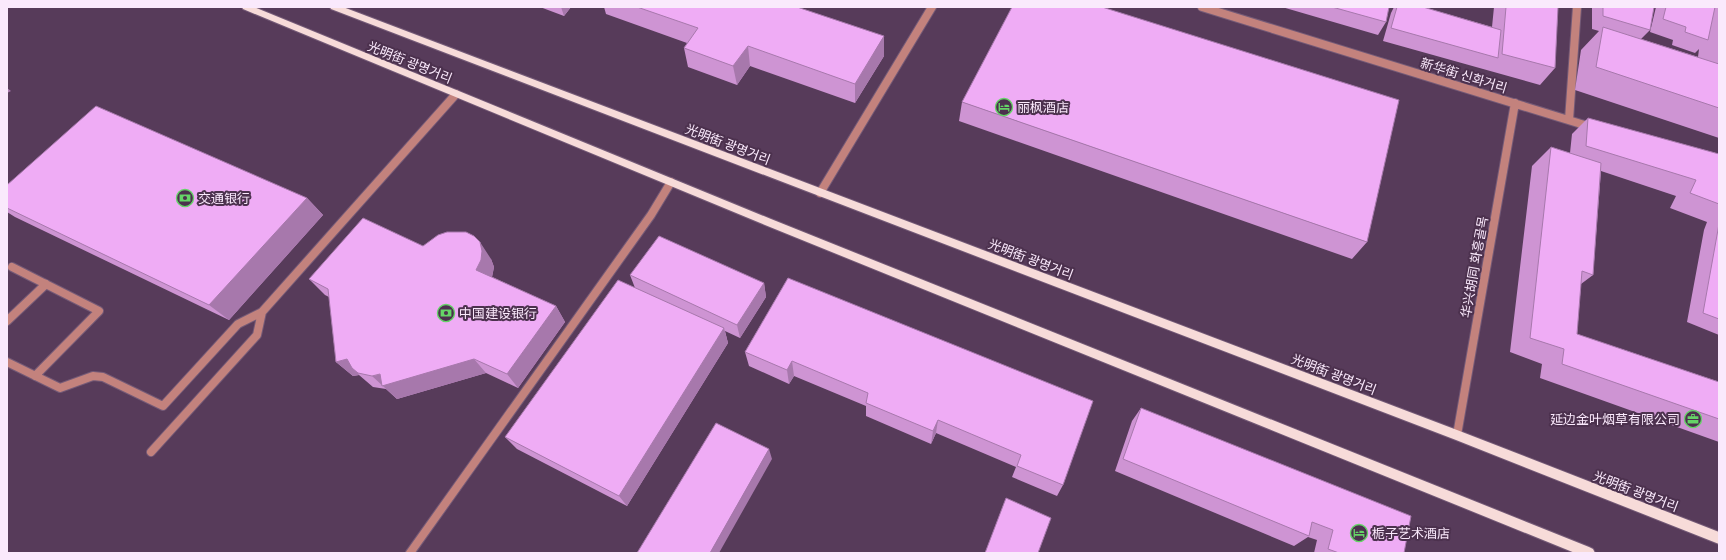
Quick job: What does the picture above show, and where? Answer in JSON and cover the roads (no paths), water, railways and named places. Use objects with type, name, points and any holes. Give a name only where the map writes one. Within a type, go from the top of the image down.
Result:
[{"type":"main road","name":"光明街 광명거리","points":[[246,7],[671,182],[1589,553]]},
{"type":"main road","name":"光明街 광명거리","points":[[334,7],[1457,435],[1719,538]]},
{"type":"street","points":[[820,193],[932,7]]},
{"type":"street","name":"新华街 신화거리","points":[[1202,7],[1599,130]]},
{"type":"street","points":[[1569,120],[1577,7]]},
{"type":"street","points":[[7,362],[60,388],[93,376],[103,377],[163,406],[238,324],[262,312],[456,94]]},
{"type":"street","name":"华兴胡同 화흥골목","points":[[1457,435],[1515,103]]},
{"type":"street","points":[[410,553],[651,215],[671,182]]},
{"type":"street","points":[[12,267],[99,311],[35,376]]},
{"type":"street","points":[[7,321],[46,284]]},
{"type":"street","points":[[151,452],[257,335],[262,312]]},
{"type":"place","name":"丽枫酒店","points":[[1004,107]]},
{"type":"place","name":"交通银行","points":[[185,198]]},
{"type":"place","name":"中国建设银行","points":[[446,313]]},
{"type":"place","name":"延边金叶烟草有限公司","points":[[1693,419]]},
{"type":"place","name":"栀子艺术酒店","points":[[1359,533]]}]
